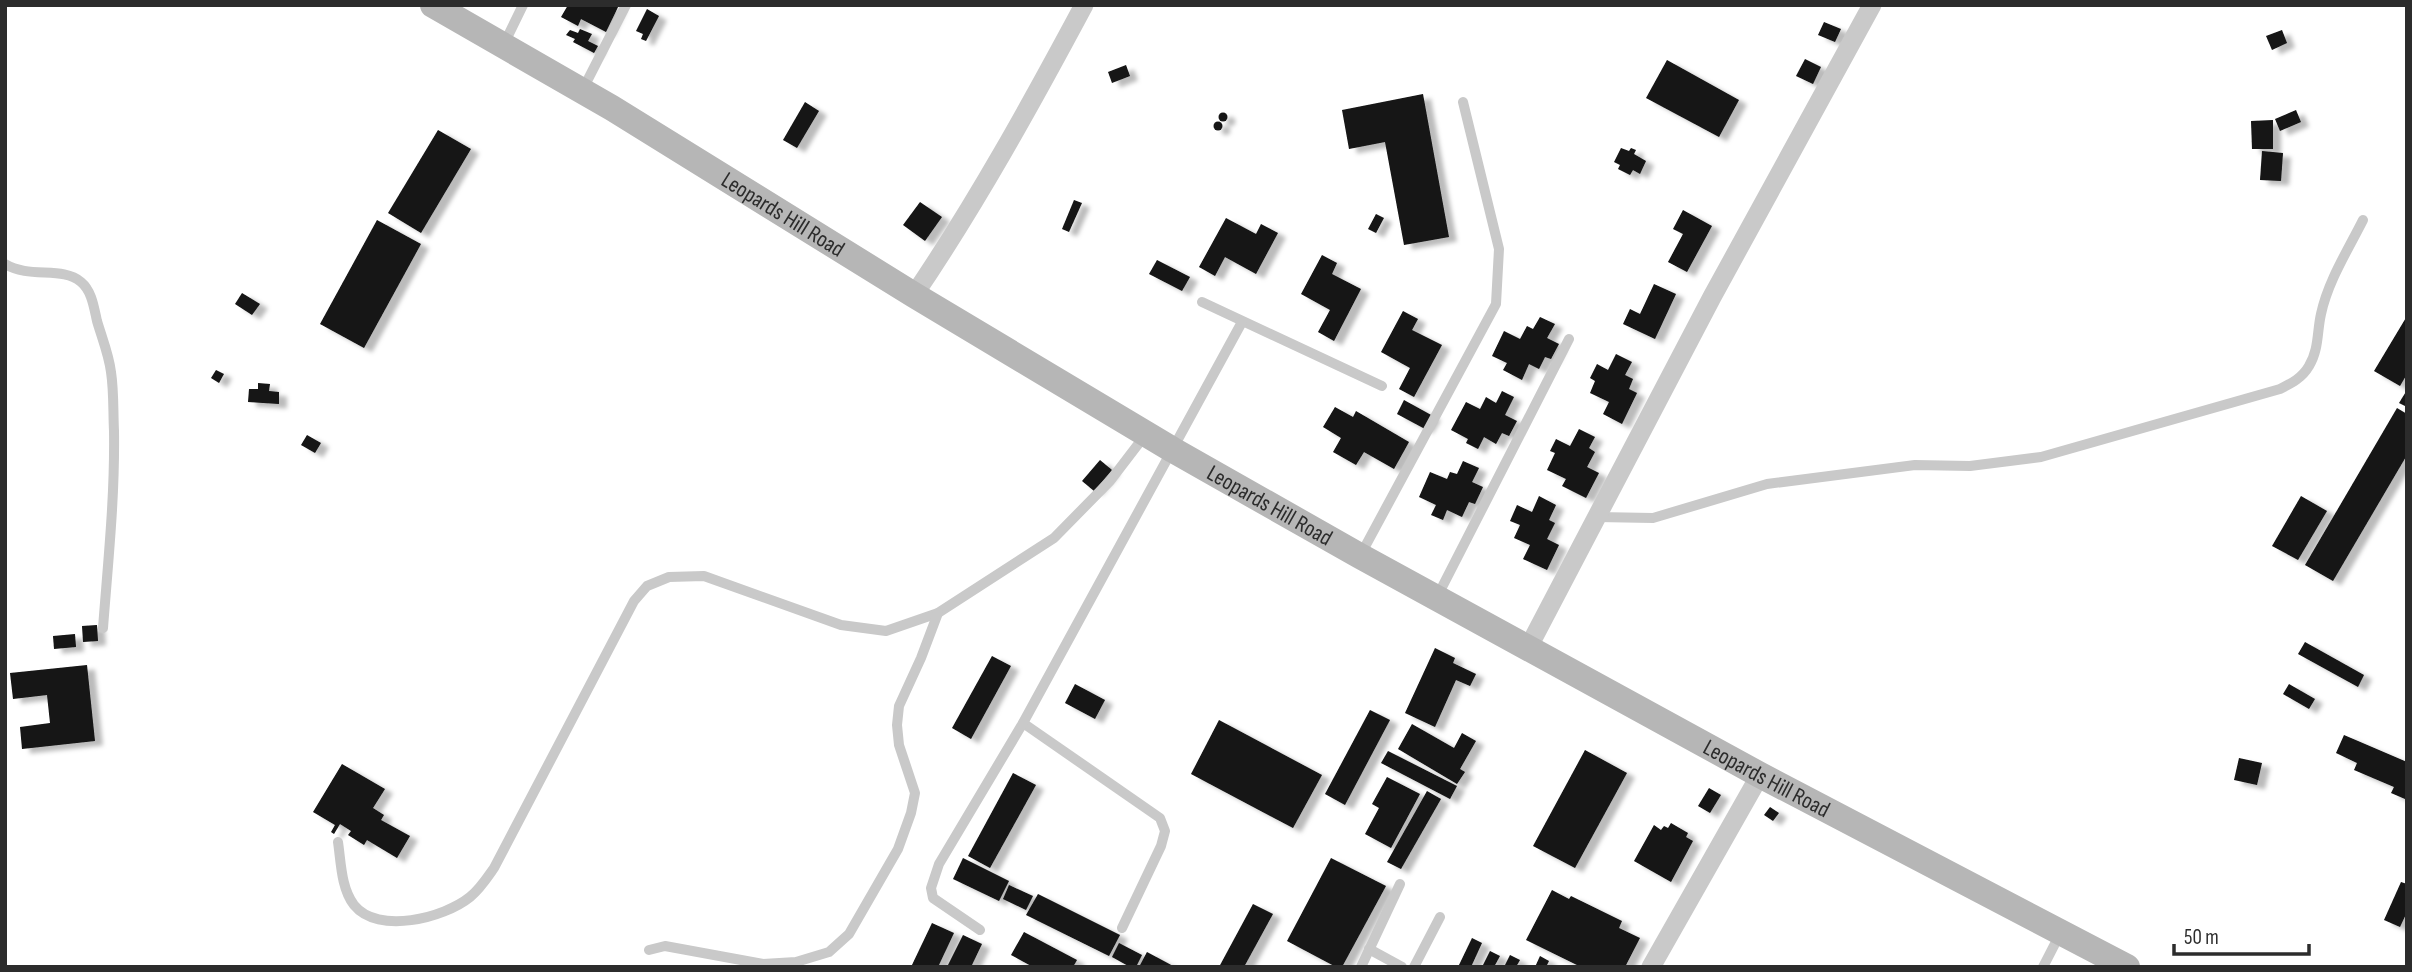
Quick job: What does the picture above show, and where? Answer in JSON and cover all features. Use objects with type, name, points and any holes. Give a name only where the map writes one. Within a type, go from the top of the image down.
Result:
[{"type":"main road","name":"Leopards Hill Road","points":[[433,5],[612,108],[914,295],[1173,450],[1360,556],[1760,775],[2127,967]]},
{"type":"street","points":[[914,295],[953,238],[1012,138],[1084,5]]},
{"type":"street","points":[[1528,648],[1712,297],[1871,5]]},
{"type":"street","points":[[1651,967],[1760,775]]},
{"type":"lane","points":[[503,44],[523,5]]},
{"type":"lane","points":[[581,92],[626,5]]},
{"type":"lane","points":[[1360,556],[1496,304],[1499,249],[1463,102]]},
{"type":"lane","points":[[1597,517],[1653,518],[1745,489],[1794,480],[1915,465],[1970,466],[2041,457],[2280,389],[2300,378],[2310,364],[2329,291],[2363,220]]},
{"type":"lane","points":[[5,264],[31,274],[53,273],[73,277],[84,284],[111,369],[114,393],[115,480],[103,628]]},
{"type":"lane","points":[[1202,302],[1382,386]]},
{"type":"lane","points":[[981,930],[933,898],[931,888],[939,864],[1023,723],[1242,322]]},
{"type":"lane","points":[[1436,598],[1569,339]]},
{"type":"lane","points":[[338,842],[349,898],[356,908],[381,921],[411,921],[455,906],[469,898],[494,867],[634,601],[647,586],[669,577],[704,576],[841,625],[886,631],[938,613],[1054,538],[1110,481],[1146,433]]},
{"type":"lane","points":[[649,950],[665,946],[763,964],[796,962],[829,952],[849,934],[898,849],[911,813],[915,793],[899,745],[899,706],[938,613]]},
{"type":"lane","points":[[1023,723],[1160,818],[1165,831],[1161,846],[1122,928]]},
{"type":"lane","points":[[1361,967],[1400,884]]},
{"type":"lane","points":[[1413,967],[1440,917]]},
{"type":"lane","points":[[2043,967],[2062,931]]},
{"type":"lane","points":[[1369,949],[1402,967]]},
{"type":"building","points":[[568,5],[619,5],[606,32],[581,19],[578,26],[561,17]]},
{"type":"building","points":[[647,9],[659,16],[646,41],[641,39],[643,34],[636,31]]},
{"type":"building","points":[[1824,22],[1841,29],[1835,42],[1818,35]]},
{"type":"building","points":[[580,29],[592,34],[588,41],[598,46],[594,53],[573,42],[575,39],[566,35],[570,30],[578,33]]},
{"type":"building","points":[[2282,30],[2287,43],[2272,50],[2266,36]]},
{"type":"building","points":[[1805,59],[1821,67],[1813,84],[1796,76]]},
{"type":"building","points":[[1667,60],[1739,100],[1719,137],[1646,98]]},
{"type":"building","points":[[1126,65],[1130,76],[1112,83],[1108,72]]},
{"type":"building","points":[[1423,94],[1449,237],[1404,245],[1385,142],[1349,149],[1342,110]]},
{"type":"building","points":[[805,102],[819,111],[797,148],[783,140]]},
{"type":"building","points":[[2296,110],[2301,122],[2280,131],[2275,119]]},
{"type":"building","points":[[1223,112],[1228,117],[1223,122],[1218,117]]},
{"type":"building","points":[[2273,120],[2273,149],[2252,149],[2251,121]]},
{"type":"building","points":[[1218,121],[1223,126],[1218,131],[1213,126]]},
{"type":"building","points":[[438,130],[471,149],[421,233],[388,213]]},
{"type":"building","points":[[1621,148],[1636,150],[1634,154],[1646,161],[1640,174],[1633,170],[1630,175],[1618,169],[1620,165],[1614,162]]},
{"type":"building","points":[[2262,151],[2283,153],[2281,181],[2260,180]]},
{"type":"building","points":[[1074,200],[1082,203],[1069,232],[1062,229]]},
{"type":"building","points":[[920,202],[942,217],[925,241],[903,225]]},
{"type":"building","points":[[1683,210],[1712,226],[1687,272],[1668,262],[1683,234],[1673,229]]},
{"type":"building","points":[[1376,214],[1384,218],[1376,233],[1368,229]]},
{"type":"building","points":[[1226,218],[1256,234],[1261,224],[1278,233],[1256,274],[1225,257],[1215,276],[1199,267]]},
{"type":"building","points":[[377,220],[421,244],[364,348],[320,324]]},
{"type":"building","points":[[1322,255],[1337,263],[1332,274],[1361,289],[1334,341],[1318,332],[1330,310],[1301,294]]},
{"type":"building","points":[[1157,260],[1190,277],[1182,291],[1149,274]]},
{"type":"building","points":[[1654,284],[1676,294],[1655,339],[1623,324],[1630,309],[1640,314]]},
{"type":"building","points":[[242,293],[260,304],[252,315],[235,304]]},
{"type":"building","points":[[1403,311],[1418,319],[1412,330],[1442,345],[1414,397],[1399,389],[1410,368],[1381,352]]},
{"type":"building","points":[[2407,316],[2407,374],[2400,386],[2374,371]]},
{"type":"building","points":[[1540,317],[1555,324],[1547,338],[1559,344],[1551,359],[1545,357],[1539,369],[1529,364],[1522,380],[1503,370],[1507,363],[1492,356],[1504,331],[1520,339],[1527,326],[1533,329]]},
{"type":"building","points":[[1616,354],[1632,362],[1625,375],[1633,379],[1629,389],[1637,393],[1622,424],[1603,414],[1609,402],[1590,393],[1595,381],[1590,378],[1597,364],[1608,370]]},
{"type":"building","points":[[216,370],[224,374],[219,383],[211,378]]},
{"type":"building","points":[[258,383],[270,384],[269,391],[279,392],[279,404],[248,402],[249,389],[258,389]]},
{"type":"building","points":[[2407,390],[2407,407],[2399,403]]},
{"type":"building","points":[[1502,391],[1514,397],[1505,415],[1517,421],[1509,436],[1502,433],[1496,444],[1484,437],[1478,449],[1466,443],[1468,439],[1451,430],[1466,402],[1480,409],[1486,397],[1496,403]]},
{"type":"building","points":[[1404,400],[1433,416],[1425,429],[1397,414]]},
{"type":"building","points":[[1335,407],[1353,417],[1356,411],[1409,442],[1394,469],[1364,452],[1356,465],[1333,452],[1341,438],[1323,427]]},
{"type":"building","points":[[2397,408],[2407,414],[2407,455],[2333,581],[2305,565]]},
{"type":"building","points":[[1579,429],[1595,437],[1589,448],[1595,452],[1587,467],[1599,473],[1586,498],[1562,486],[1566,479],[1547,470],[1555,453],[1550,451],[1556,439],[1570,446]]},
{"type":"building","points":[[307,435],[321,443],[315,453],[301,445]]},
{"type":"building","points":[[1100,460],[1112,470],[1094,491],[1082,481]]},
{"type":"building","points":[[1463,461],[1479,468],[1472,482],[1483,487],[1475,504],[1469,502],[1462,517],[1447,510],[1443,520],[1431,515],[1436,505],[1419,497],[1430,472],[1447,479],[1450,472],[1457,474]]},
{"type":"building","points":[[1539,496],[1556,505],[1549,520],[1555,523],[1547,539],[1559,545],[1547,570],[1523,559],[1530,545],[1514,538],[1520,525],[1510,521],[1517,505],[1532,512]]},
{"type":"building","points":[[2301,496],[2327,511],[2298,560],[2272,546]]},
{"type":"building","points":[[97,625],[98,641],[83,642],[82,626]]},
{"type":"building","points":[[75,634],[76,647],[54,649],[53,636]]},
{"type":"building","points":[[2305,642],[2364,675],[2358,687],[2298,654]]},
{"type":"building","points":[[1435,648],[1455,658],[1453,663],[1476,674],[1470,686],[1456,680],[1435,727],[1405,713]]},
{"type":"building","points":[[992,656],[1011,666],[971,739],[952,728]]},
{"type":"building","points":[[87,665],[95,741],[22,749],[20,727],[50,723],[47,695],[13,699],[10,673]]},
{"type":"building","points":[[1075,684],[1105,700],[1095,719],[1065,703]]},
{"type":"building","points":[[2289,684],[2315,699],[2309,709],[2283,694]]},
{"type":"building","points":[[1370,710],[1390,720],[1345,805],[1325,794]]},
{"type":"building","points":[[1219,720],[1322,775],[1293,828],[1191,774]]},
{"type":"building","points":[[1412,724],[1454,748],[1462,733],[1476,741],[1460,769],[1465,772],[1457,784],[1398,749]]},
{"type":"building","points":[[2344,735],[2407,762],[2405,799],[2391,793],[2394,787],[2354,770],[2357,763],[2336,753]]},
{"type":"building","points":[[1585,750],[1627,773],[1575,868],[1533,846]]},
{"type":"building","points":[[1388,751],[1457,786],[1450,799],[1381,763]]},
{"type":"building","points":[[2239,758],[2262,763],[2257,785],[2234,780]]},
{"type":"building","points":[[342,764],[385,789],[373,808],[384,815],[381,820],[410,836],[397,858],[367,840],[364,845],[348,835],[351,831],[340,824],[334,834],[331,832],[335,825],[313,812]]},
{"type":"building","points":[[1013,773],[1036,785],[990,868],[968,856]]},
{"type":"building","points":[[1387,777],[1420,794],[1391,848],[1365,834],[1379,808],[1372,804]]},
{"type":"building","points":[[1709,788],[1721,795],[1710,813],[1698,806]]},
{"type":"building","points":[[1427,791],[1441,799],[1401,869],[1387,862]]},
{"type":"building","points":[[1770,807],[1779,813],[1773,821],[1764,815]]},
{"type":"building","points":[[1671,823],[1688,833],[1686,837],[1693,841],[1671,882],[1634,861],[1654,825],[1661,830],[1664,826],[1668,828]]},
{"type":"building","points":[[963,858],[1009,881],[999,901],[953,879]]},
{"type":"building","points":[[1331,858],[1386,886],[1342,967],[1336,967],[1287,941]]},
{"type":"building","points":[[2401,882],[2407,884],[2407,912],[2400,927],[2384,920]]},
{"type":"building","points":[[1009,885],[1033,896],[1026,910],[1003,899]]},
{"type":"building","points":[[1552,890],[1569,899],[1571,896],[1622,921],[1619,928],[1640,938],[1625,967],[1581,967],[1526,940]]},
{"type":"building","points":[[1038,894],[1120,935],[1109,956],[1026,915]]},
{"type":"building","points":[[1253,904],[1273,914],[1244,967],[1219,967]]},
{"type":"building","points":[[932,923],[954,933],[938,967],[911,967]]},
{"type":"building","points":[[1024,932],[1077,960],[1073,967],[1033,967],[1011,955]]},
{"type":"building","points":[[963,935],[982,944],[971,967],[947,967]]},
{"type":"building","points":[[1472,938],[1482,943],[1471,967],[1458,967]]},
{"type":"building","points":[[1119,943],[1142,955],[1136,967],[1130,967],[1112,957]]},
{"type":"building","points":[[1490,951],[1500,956],[1494,967],[1482,967]]},
{"type":"building","points":[[1147,952],[1175,967],[1139,967]]},
{"type":"building","points":[[1510,955],[1520,960],[1516,967],[1504,967]]},
{"type":"building","points":[[1540,956],[1549,961],[1546,967],[1535,967]]}]
